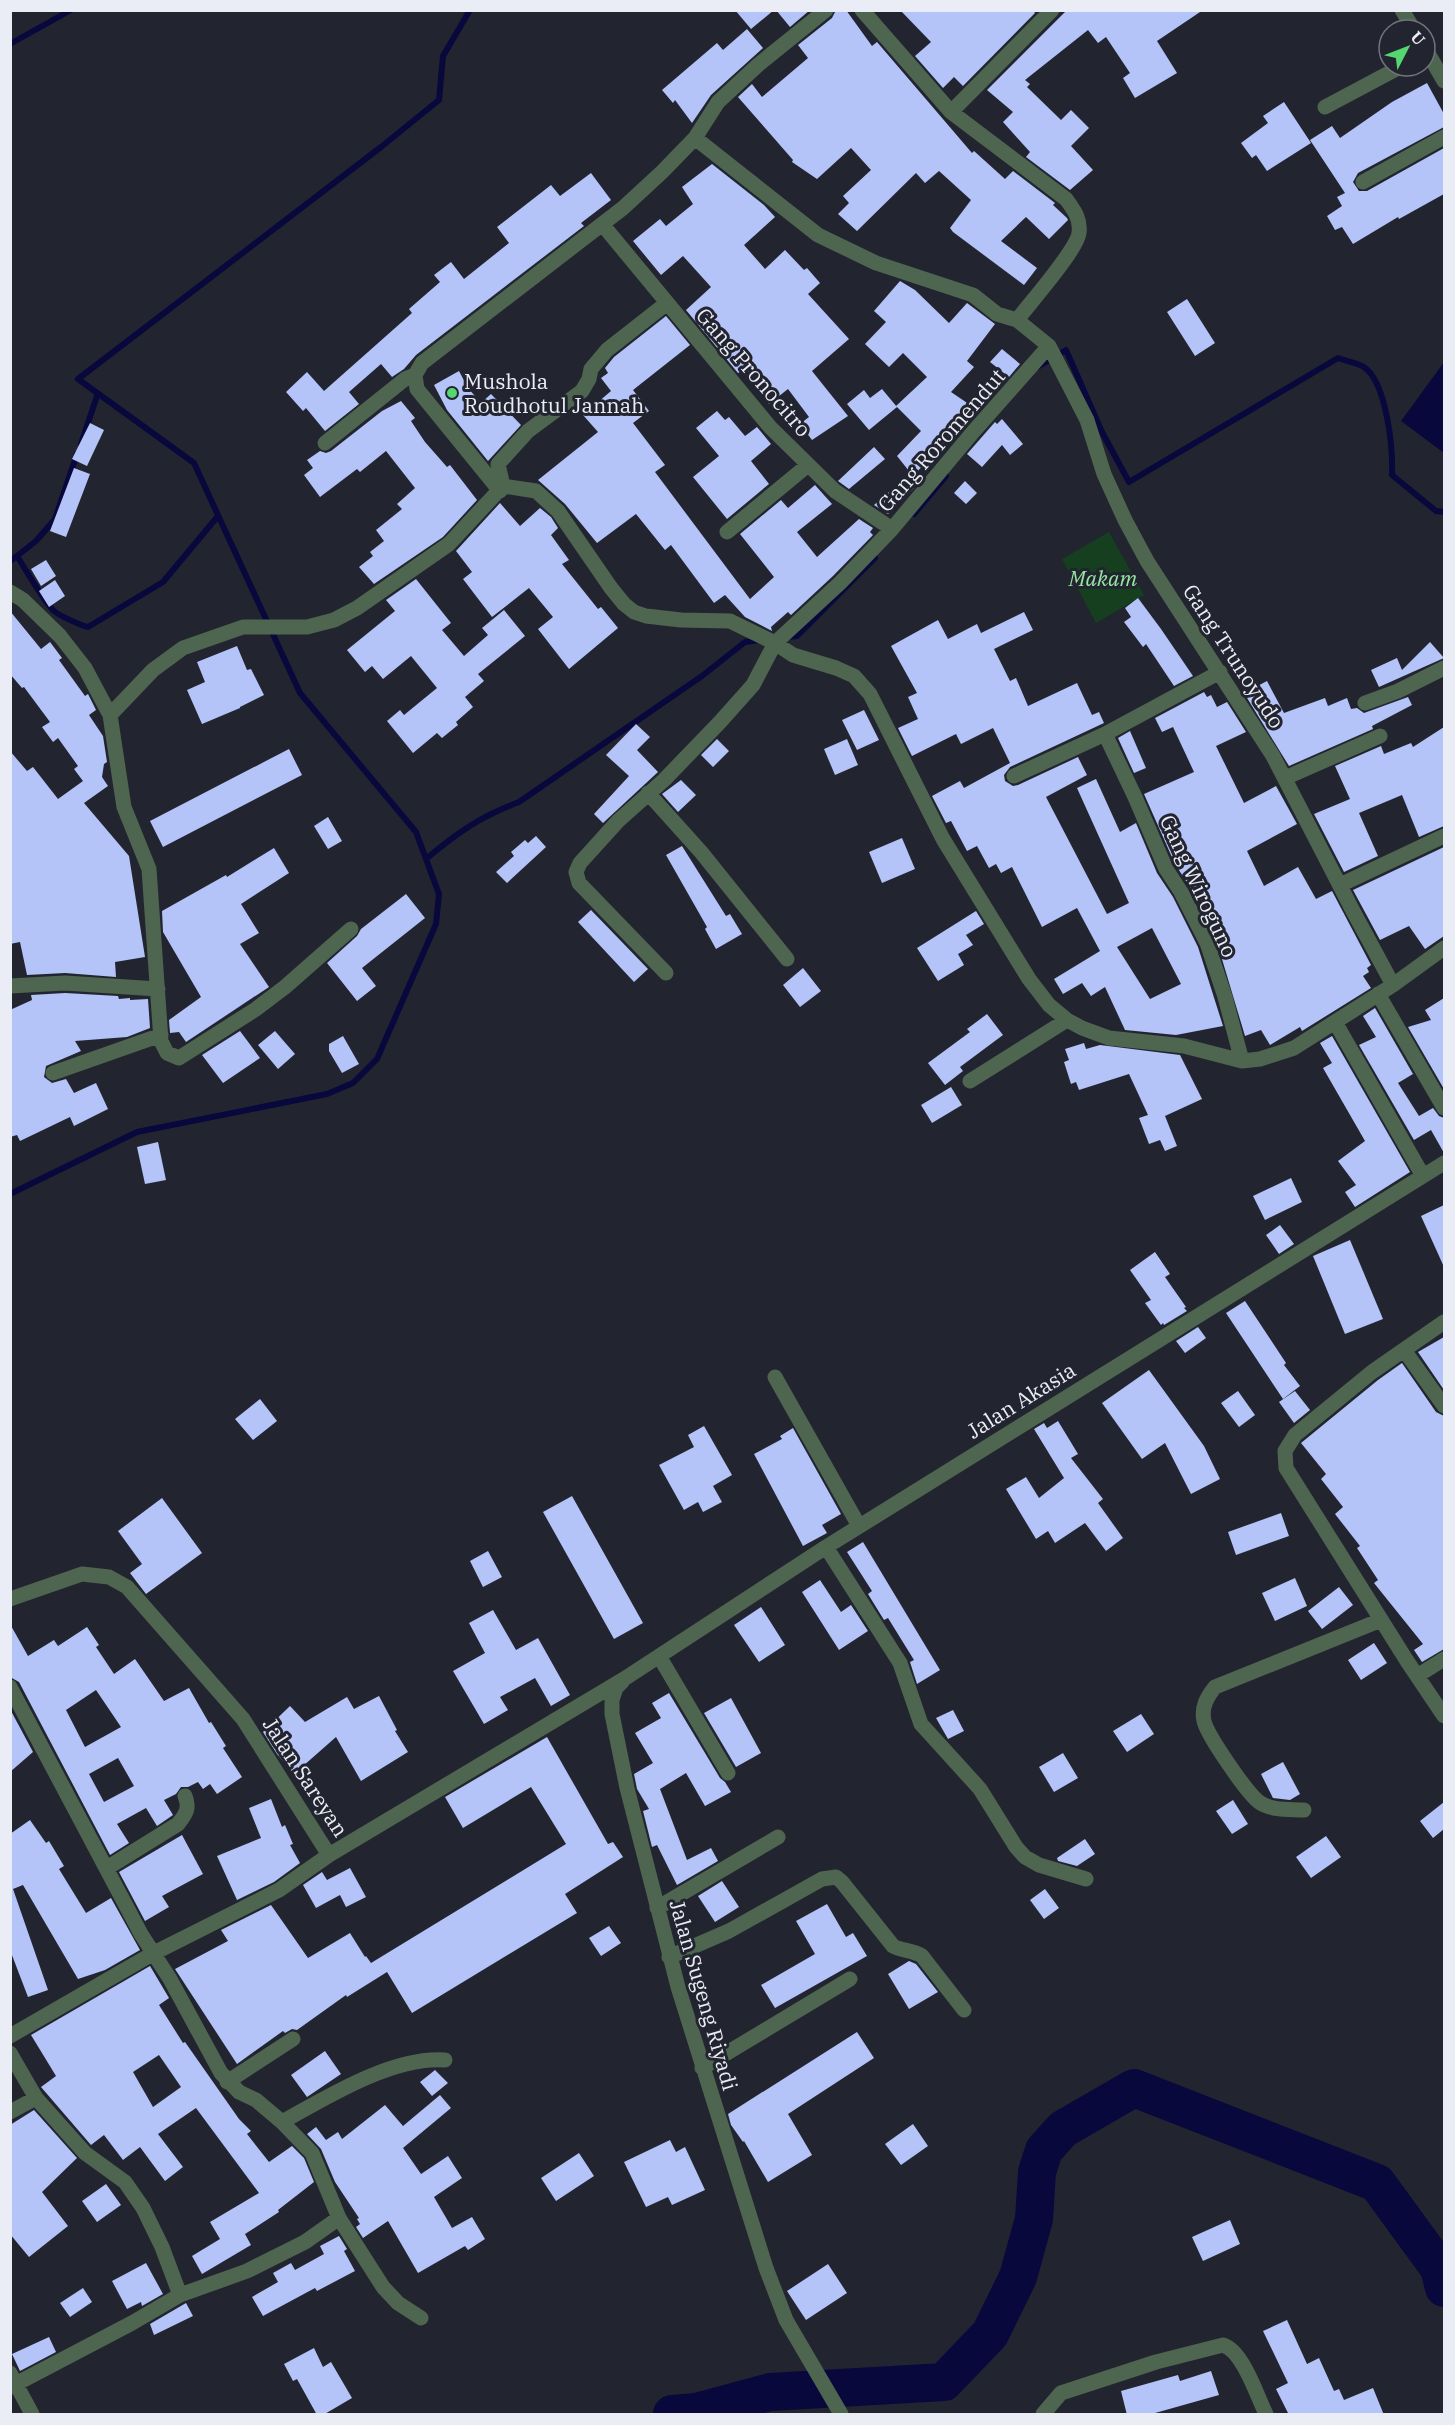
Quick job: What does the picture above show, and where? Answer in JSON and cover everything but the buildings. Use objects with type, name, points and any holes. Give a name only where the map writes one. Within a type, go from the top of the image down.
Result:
[{"type":"street","points":[[325,443],[405,379],[415,375],[422,363],[446,342],[602,224],[663,172],[695,138],[718,102],[758,65],[826,10]]},
{"type":"street","points":[[862,10],[951,112],[1066,199],[1077,216],[1079,225],[1076,243],[1017,320]]},
{"type":"street","points":[[951,112],[1052,10]]},
{"type":"street","points":[[1325,107],[1379,78]]},
{"type":"street","points":[[1363,182],[1444,137]]},
{"type":"street","points":[[695,138],[818,235],[876,263],[974,295],[997,314],[1017,320],[1050,346]]},
{"type":"street","name":"Gang Pronocitro","points":[[602,224],[770,427],[835,491],[892,529]]},
{"type":"street","points":[[502,488],[498,464],[528,431],[582,391],[590,379],[591,369],[607,350],[667,303]]},
{"type":"street","name":"Gang Roromendut","points":[[666,973],[579,882],[576,872],[580,863],[753,686],[775,643],[840,583],[892,529],[973,432],[1050,346]]},
{"type":"street","name":"Gang Trunoyudo","points":[[1050,346],[1088,420],[1104,474],[1147,561],[1220,672],[1285,778],[1353,912],[1394,985]]},
{"type":"street","points":[[415,375],[417,389],[502,488],[536,491],[558,510],[611,588],[634,612],[646,616],[681,620],[730,621],[794,655],[854,676],[870,694],[943,839],[1029,979],[1049,1005],[1067,1020],[1109,1038],[1184,1046],[1242,1061],[1260,1059],[1294,1048],[1394,985],[1444,948]]},
{"type":"street","points":[[727,532],[808,465]]},
{"type":"street","points":[[110,715],[153,670],[183,648],[243,627],[307,627],[334,620],[357,608],[449,544],[502,488]]},
{"type":"street","points":[[10,592],[23,600],[60,636],[85,669],[110,715],[124,807],[149,869],[161,1035],[166,1053],[179,1058],[271,998],[351,929]]},
{"type":"street","points":[[1365,704],[1398,691],[1444,668]]},
{"type":"street","points":[[1014,776],[1105,734],[1220,672]]},
{"type":"street","name":"Gang Wiroguno","points":[[1105,734],[1166,869],[1181,892],[1207,943],[1225,997],[1242,1061]]},
{"type":"street","points":[[1285,778],[1380,736]]},
{"type":"street","points":[[648,793],[701,852],[787,959]]},
{"type":"street","points":[[1340,885],[1444,836]]},
{"type":"street","points":[[10,986],[65,982],[158,989]]},
{"type":"street","points":[[1378,994],[1444,1108]]},
{"type":"street","points":[[970,1081],[1067,1020]]},
{"type":"street","points":[[1335,1022],[1423,1176]]},
{"type":"street","points":[[53,1073],[161,1035]]},
{"type":"street","name":"Jalan Akasia","points":[[624,1679],[859,1526],[1444,1164]]},
{"type":"street","points":[[1444,1322],[1372,1372],[1295,1434],[1285,1451],[1286,1468],[1444,1716]]},
{"type":"street","points":[[1404,1350],[1444,1406]]},
{"type":"street","points":[[775,1377],[859,1526]]},
{"type":"street","points":[[826,1547],[900,1664],[921,1724],[980,1789],[1016,1847],[1025,1857],[1039,1864],[1086,1879]]},
{"type":"street","name":"Jalan Sareyan","points":[[10,1599],[82,1574],[109,1577],[127,1587],[243,1719],[329,1855],[624,1679]]},
{"type":"street","points":[[1304,1810],[1270,1807],[1259,1802],[1248,1791],[1210,1735],[1204,1721],[1203,1708],[1207,1697],[1215,1687],[1381,1620]]},
{"type":"street","points":[[659,1656],[728,1773]]},
{"type":"street","points":[[1417,1676],[1444,1659]]},
{"type":"street","name":"Jalan Sugeng Riyadi","points":[[624,1679],[616,1689],[612,1700],[612,1714],[627,1788],[669,1957],[766,2268],[786,2320],[841,2415]]},
{"type":"street","points":[[10,1687],[141,1934],[227,2082],[239,2092],[256,2100],[282,2122],[312,2153],[339,2218],[383,2287],[398,2303],[421,2318]]},
{"type":"street","points":[[107,1868],[178,1824],[186,1815],[188,1804],[185,1796]]},
{"type":"street","points":[[657,1908],[778,1837]]},
{"type":"street","points":[[10,2036],[154,1953],[279,1890],[329,1855]]},
{"type":"street","points":[[669,1957],[729,1931],[822,1879],[836,1877],[893,1946],[922,1956],[964,2010]]},
{"type":"street","points":[[702,2068],[850,1979]]},
{"type":"street","points":[[227,2082],[293,2038]]},
{"type":"street","points":[[10,2053],[36,2098],[85,2152],[125,2182],[143,2208],[162,2247],[180,2295]]},
{"type":"street","points":[[282,2122],[338,2091],[408,2062],[445,2060]]},
{"type":"street","points":[[10,2112],[36,2098]]},
{"type":"street","points":[[32,2415],[12,2382],[132,2323],[180,2295],[247,2271],[305,2242],[339,2218]]},
{"type":"street","points":[[1043,2415],[1061,2393],[1156,2362],[1223,2345],[1232,2348],[1242,2362],[1266,2415]]},
{"type":"green space","name":"Makam","points":[[1109,532],[1144,595],[1096,623],[1062,559]]},
{"type":"shaded area","points":[[1444,362],[1444,453],[1401,421]]},
{"type":"waterway","points":[[10,44],[71,10]]},
{"type":"waterway","points":[[10,1194],[137,1132],[327,1094],[353,1083],[377,1059],[436,924],[439,894],[416,832],[300,693],[194,463],[78,379],[439,100],[443,56],[470,10]]},
{"type":"waterway","points":[[1039,366],[1066,350],[1102,432],[1129,482],[1338,358],[1359,364],[1372,375],[1383,401],[1390,434],[1392,475],[1436,511],[1444,512]]},
{"type":"waterway","points":[[81,444],[98,393]]},
{"type":"waterway","points":[[17,556],[36,541],[55,519],[77,454]]},
{"type":"waterway","points":[[914,514],[946,476]]},
{"type":"waterway","points":[[10,561],[17,556],[54,611],[88,627],[163,582],[218,516]]},
{"type":"waterway","points":[[788,637],[797,636],[875,558]]},
{"type":"waterway","points":[[426,859],[470,826],[519,802],[702,676],[745,642],[760,640]]},
{"type":"waterway","points":[[672,2414],[696,2412],[770,2392],[944,2382],[990,2334],[1018,2277],[1034,2219],[1037,2172],[1044,2150],[1063,2129],[1134,2088],[1377,2183],[1439,2268],[1444,2288]]},
{"type":"place","name":"Mushola Roudhotul Jannah","points":[[452,393]]}]
